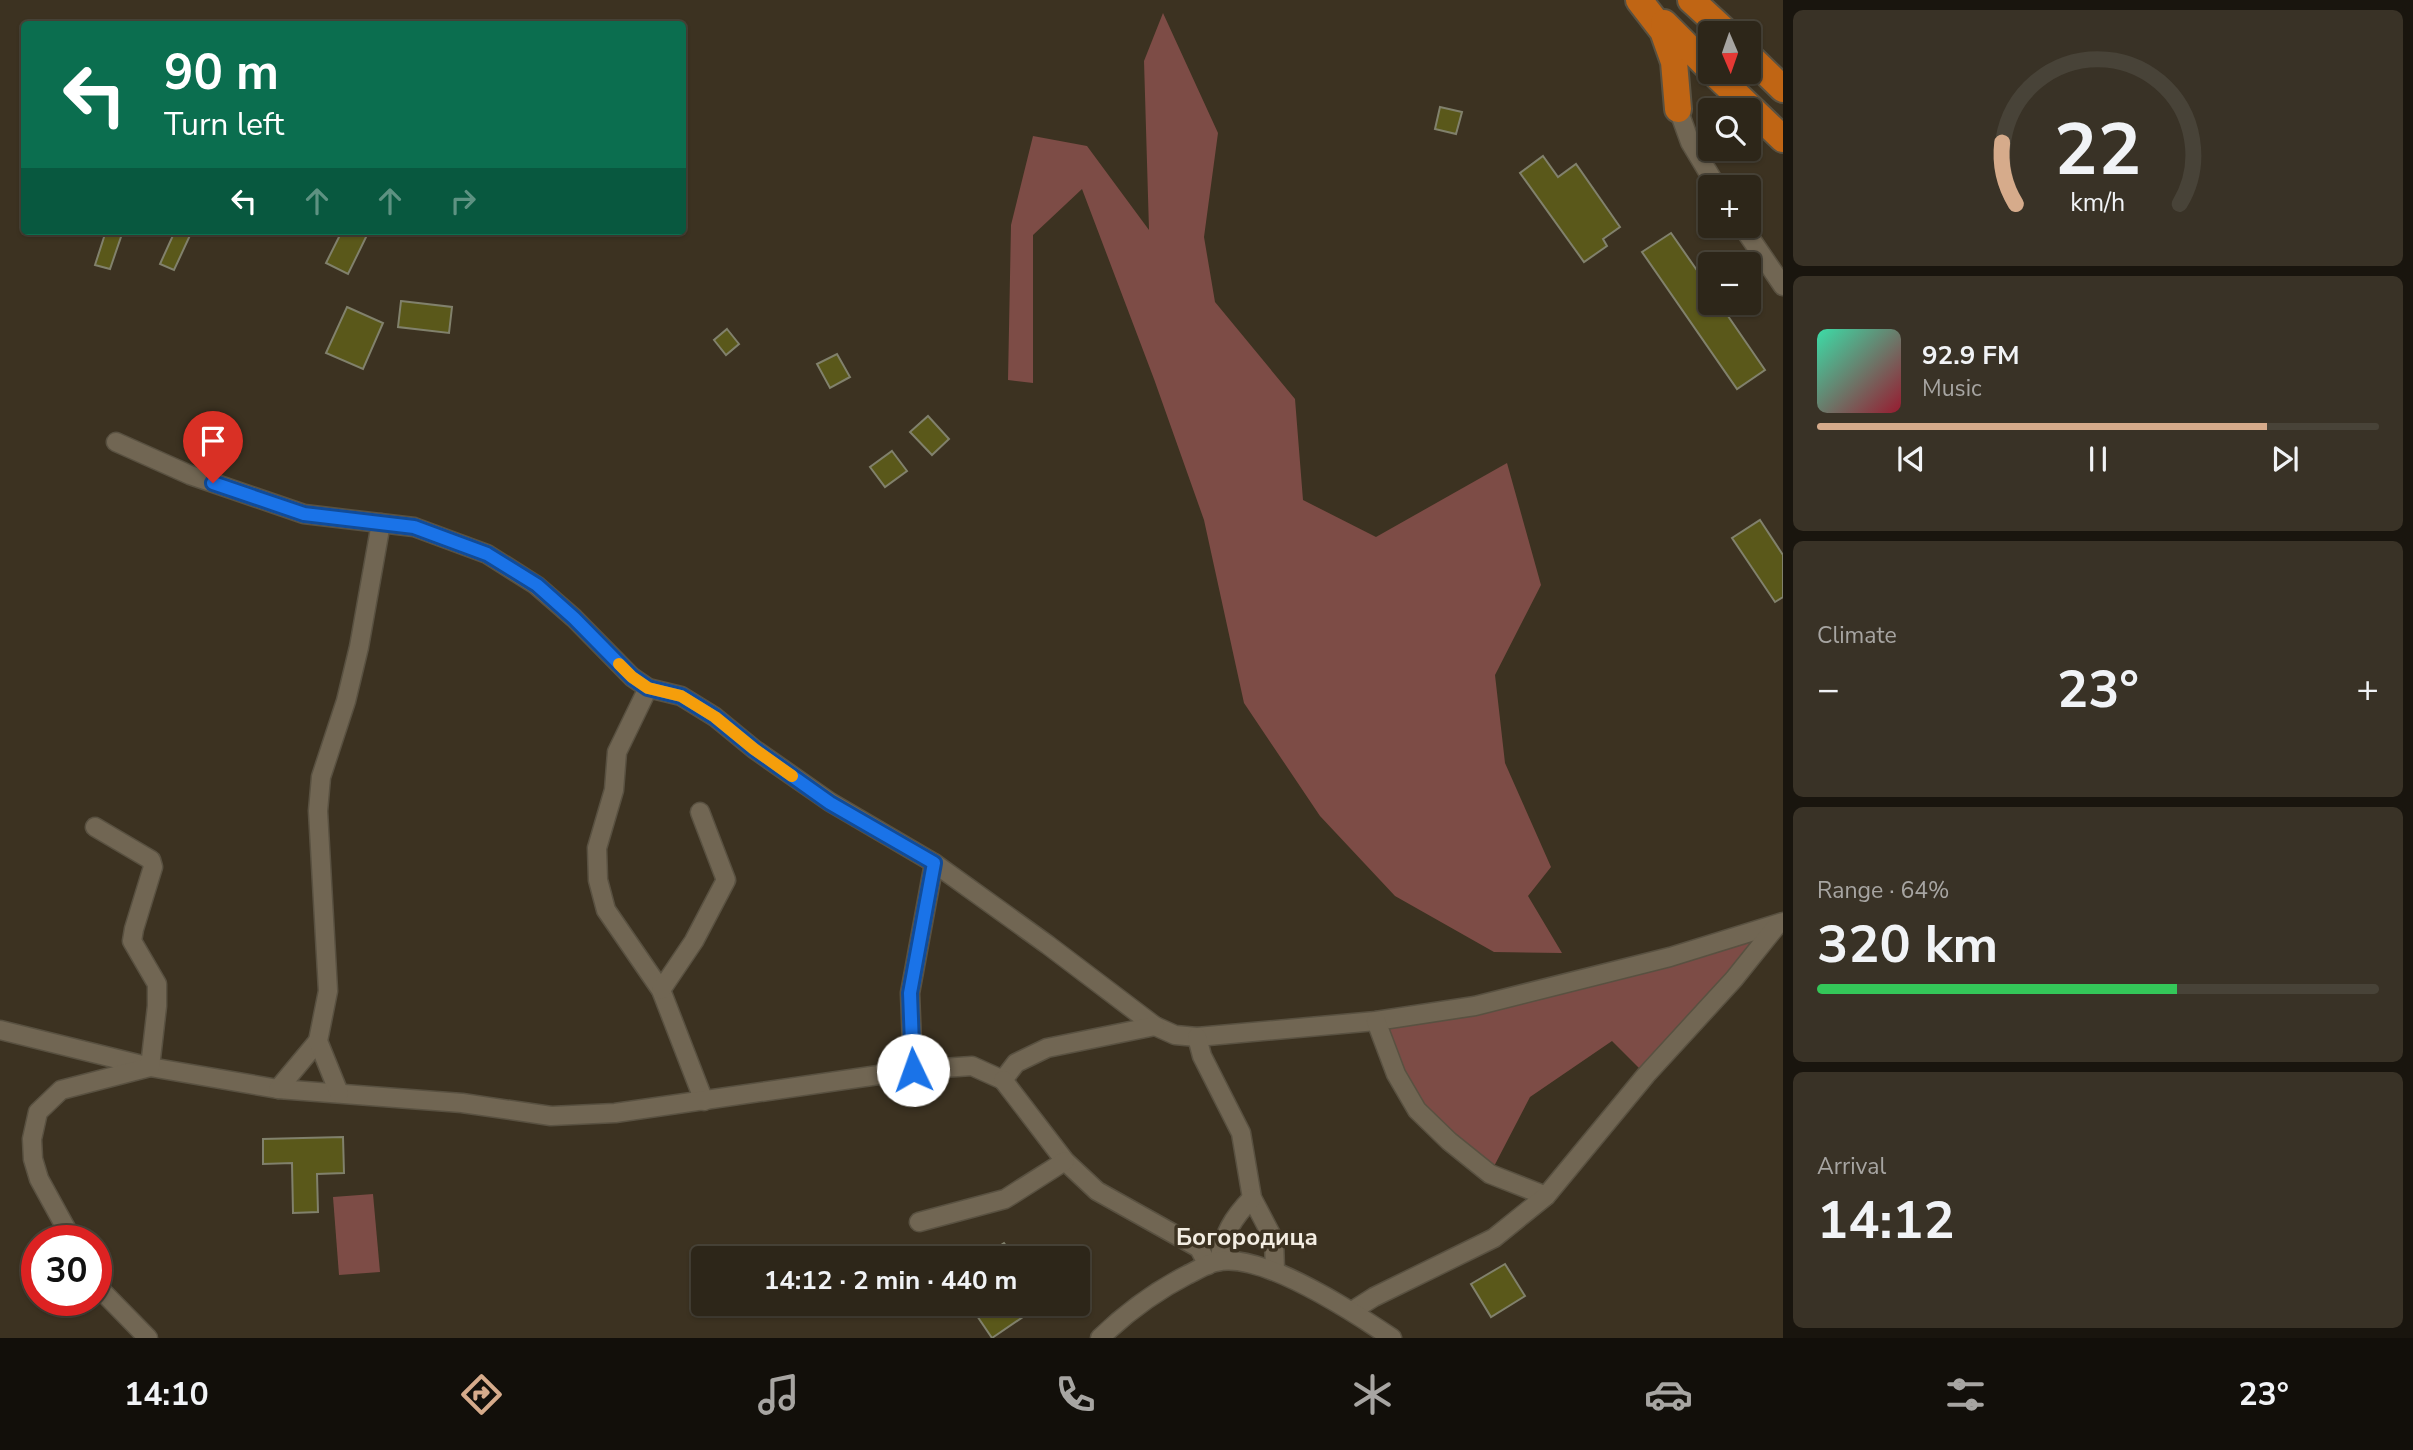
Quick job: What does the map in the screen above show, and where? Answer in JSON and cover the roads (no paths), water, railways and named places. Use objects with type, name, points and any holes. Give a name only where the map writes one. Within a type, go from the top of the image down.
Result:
[{"type":"highway","points":[[1640,0],[1698,57]]},
{"type":"highway","points":[[1640,0],[1663,31],[1674,62],[1678,109]]},
{"type":"highway","points":[[1691,0],[1714,21]]},
{"type":"highway","points":[[1702,0],[1718,21]]},
{"type":"highway","points":[[1761,68],[1783,89]]},
{"type":"highway","points":[[1678,109],[1686,89],[1698,82]]},
{"type":"highway","points":[[1726,84],[1783,139]]},
{"type":"street","points":[[1678,109],[1690,142],[1710,175]]},
{"type":"street","points":[[1750,238],[1783,286]]},
{"type":"street","points":[[116,442],[190,475],[304,514],[414,527],[487,554],[537,585],[632,677],[648,688],[681,696],[715,717],[754,749],[830,803],[934,863],[1156,1026],[1175,1035],[1197,1037],[1376,1021],[1475,1006],[1671,957],[1781,923]]},
{"type":"street","points":[[278,1089],[318,1041],[328,991],[318,811],[321,777],[346,701],[359,647],[381,523]]},
{"type":"street","points":[[648,688],[617,752],[614,790],[597,848],[598,880],[606,910],[662,990],[704,1101]]},
{"type":"street","points":[[662,990],[694,941],[726,880],[700,812]]},
{"type":"street","points":[[95,827],[151,860],[153,867],[132,941],[157,984],[150,1067]]},
{"type":"street","points":[[913,1070],[910,993],[934,863]]},
{"type":"street","points":[[1352,1311],[1374,1297],[1494,1238],[1546,1196],[1646,1075],[1781,923]]},
{"type":"street","points":[[1376,1021],[1396,1074],[1417,1110],[1449,1141],[1490,1174],[1546,1196]]},
{"type":"street","points":[[1003,1080],[1016,1063],[1047,1048],[1156,1026]]},
{"type":"street","points":[[0,1030],[150,1067],[278,1089],[462,1102],[551,1116],[615,1113],[913,1070],[972,1066],[1003,1080],[1065,1161],[1097,1191],[1199,1248],[1213,1263]]},
{"type":"street","points":[[1197,1037],[1202,1056],[1241,1133],[1252,1198],[1274,1240],[1275,1272]]},
{"type":"street","points":[[318,1041],[339,1093]]},
{"type":"street","points":[[64,1225],[39,1179],[33,1159],[32,1139],[38,1112],[61,1090],[150,1067]]},
{"type":"street","points":[[919,1222],[1005,1199],[1065,1161]]},
{"type":"street","points":[[1213,1263],[1235,1215],[1252,1198]]},
{"type":"street","points":[[1100,1338],[1125,1314],[1158,1289],[1213,1263],[1234,1261],[1275,1272],[1352,1311],[1392,1338]]},
{"type":"street","points":[[112,1301],[148,1338]]},
{"type":"district","name":"Богородица","points":[[1247,1237]]}]
